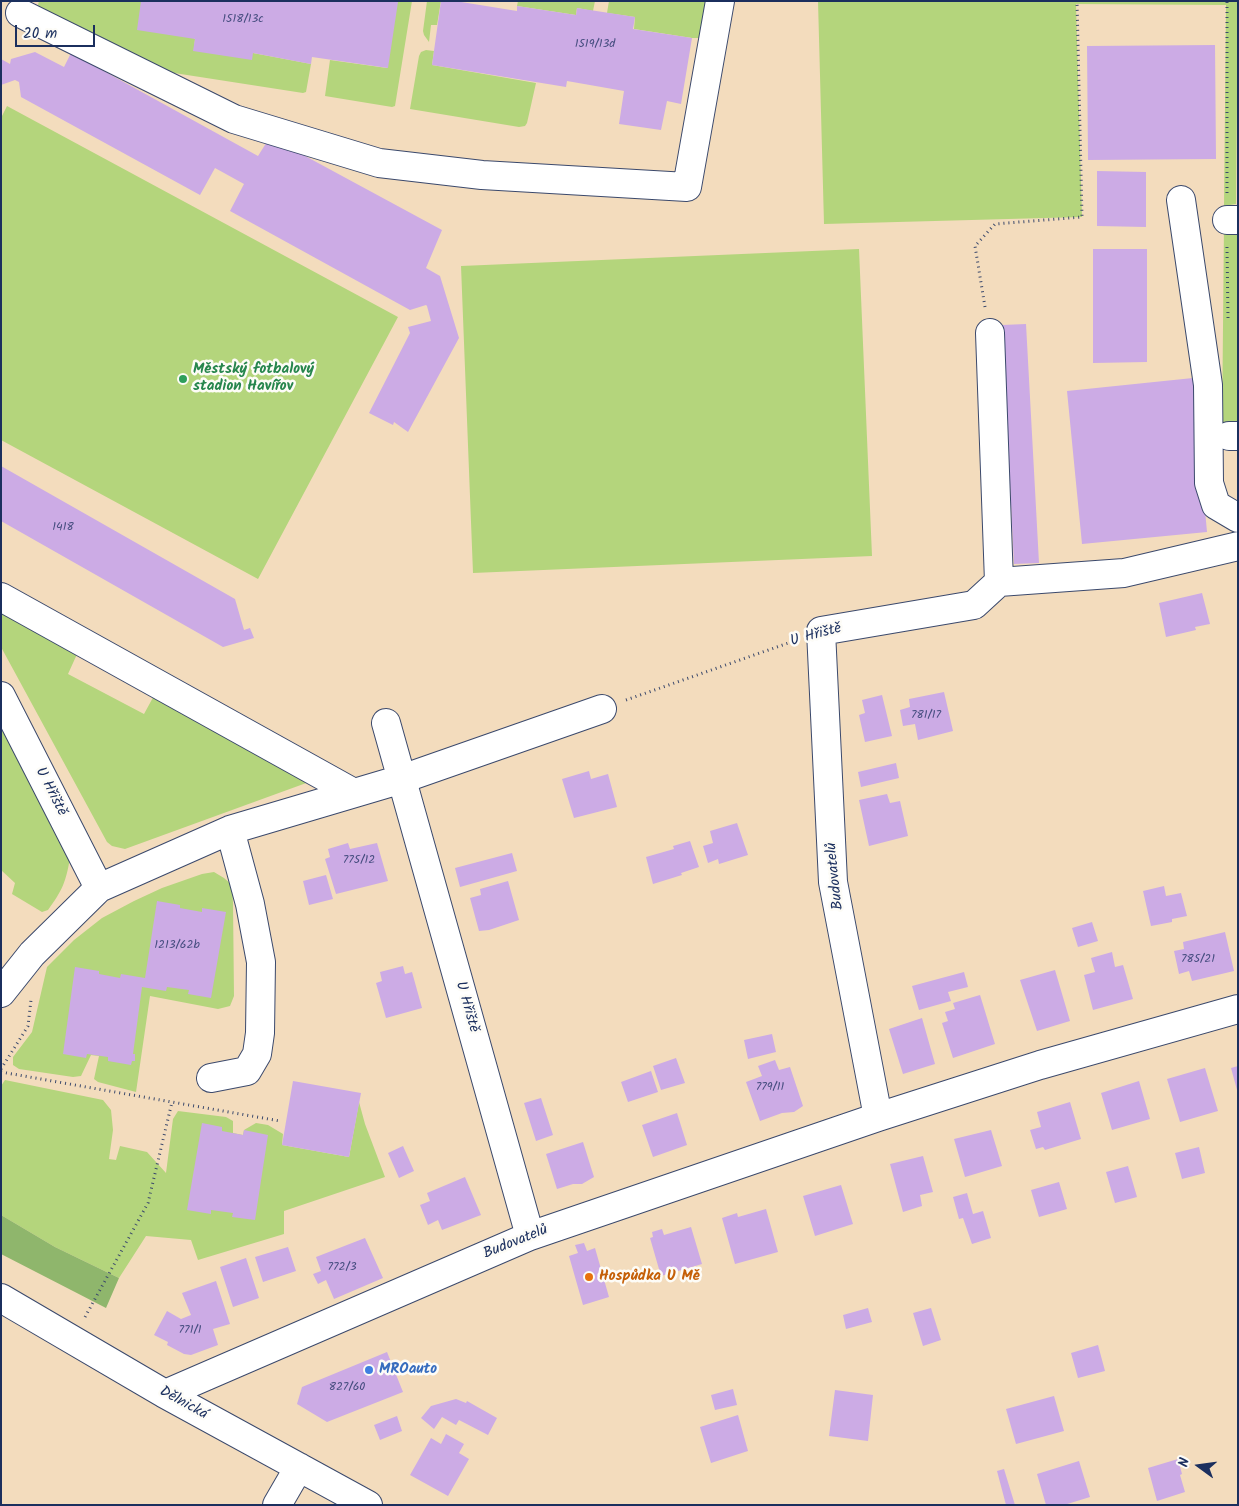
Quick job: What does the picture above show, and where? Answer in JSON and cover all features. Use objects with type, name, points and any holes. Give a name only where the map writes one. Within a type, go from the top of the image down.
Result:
[{"type":"street","points":[[15,6],[234,119],[379,163],[482,175],[687,187],[720,1]]},
{"type":"street","points":[[1181,200],[1208,386],[1208,483],[1216,505],[1238,518]]},
{"type":"street","points":[[990,333],[999,582],[1124,573],[1238,546]]},
{"type":"street","name":"U Hřiště","points":[[821,631],[974,605],[999,582]]},
{"type":"street","points":[[1,597],[354,793]]},
{"type":"street","name":"Budovatelů","points":[[821,631],[833,882],[878,1117]]},
{"type":"street","name":"U Hřiště","points":[[1,696],[99,888]]},
{"type":"street","points":[[1,993],[32,954],[99,888],[230,830],[402,779],[602,709]]},
{"type":"street","name":"U Hřiště","points":[[386,723],[530,1236]]},
{"type":"street","points":[[211,1078],[247,1071],[257,1054],[260,1033],[261,962],[250,904],[230,830]]},
{"type":"street","name":"Budovatelů","points":[[165,1394],[530,1236],[878,1117],[1040,1065],[1238,1009]]},
{"type":"street","name":"Dělnická","points":[[1,1298],[165,1394],[368,1505]]},
{"type":"street","points":[[277,1505],[299,1467]]},
{"type":"path","points":[[990,333],[975,246],[994,224],[1082,217],[1077,1]]},
{"type":"path","points":[[1227,1],[1232,220],[1228,318]]},
{"type":"path","name":"U Hřiště","points":[[602,709],[821,631]]},
{"type":"path","points":[[31,999],[28,1026],[1,1071],[280,1121]]},
{"type":"path","points":[[73,1340],[148,1203],[172,1102]]},
{"type":"green space","points":[[39,1],[141,1],[195,39],[194,50],[253,53],[311,64],[306,92],[142,68],[44,19],[38,5]]},
{"type":"green space","points":[[390,1],[412,1],[395,106],[325,96],[330,60],[387,68],[397,3]]},
{"type":"green space","points":[[427,1],[441,1],[437,25],[431,25],[429,42],[423,31]]},
{"type":"green space","points":[[518,1],[595,1],[593,11],[577,8],[576,15],[517,6]]},
{"type":"green space","points":[[609,1],[718,1],[708,38],[692,38],[634,29],[635,17],[607,13]]},
{"type":"green space","points":[[818,1],[1238,2],[1236,204],[1224,206],[1226,5],[1076,4],[1082,217],[824,224]]},
{"type":"green space","points":[[426,50],[434,51],[432,65],[536,83],[525,126],[519,127],[410,109],[419,56],[421,52]]},
{"type":"green space","name":"Městský fotbalový stadion Havířov","points":[[7,106],[398,317],[258,579],[1,440],[1,118]]},
{"type":"green space","points":[[1224,224],[1238,224],[1237,424],[1222,429]]},
{"type":"green space","points":[[859,249],[872,556],[473,573],[461,266]]},
{"type":"green space","points":[[1,607],[78,652],[68,674],[144,714],[156,692],[309,782],[125,849],[112,846],[107,842],[1,647]]},
{"type":"green space","points":[[1,725],[70,858],[67,874],[60,892],[48,910],[42,912],[12,894],[15,883],[1,870]]},
{"type":"green space","points":[[214,872],[232,885],[234,996],[230,1006],[218,1009],[150,996],[136,1092],[98,1082],[94,1079],[99,1056],[91,1055],[81,1076],[73,1077],[19,1069],[13,1065],[13,1057],[32,1032],[47,967],[74,940],[102,918],[134,901],[162,888],[202,874]]},
{"type":"green space","points":[[5,1080],[103,1100],[111,1110],[113,1130],[109,1159],[116,1160],[120,1146],[147,1152],[166,1173],[173,1119],[178,1111],[226,1117],[233,1121],[233,1133],[243,1135],[244,1130],[256,1123],[268,1125],[283,1134],[282,1145],[349,1157],[359,1102],[365,1124],[385,1177],[284,1211],[284,1234],[198,1260],[191,1240],[146,1236],[119,1278],[55,1247],[1,1215],[1,1086]]},
{"type":"green space","points":[[1,1215],[55,1247],[119,1278],[106,1308],[1,1254]]},
{"type":"building","points":[[141,1],[398,2],[388,68],[312,57],[311,64],[253,53],[252,60],[193,51],[195,39],[137,30]]},
{"type":"building","points":[[441,1],[455,1],[517,11],[517,6],[576,15],[577,8],[635,17],[633,29],[692,38],[681,104],[667,101],[661,130],[619,124],[624,91],[567,81],[566,87],[432,65]]},
{"type":"building","points":[[1215,45],[1216,159],[1088,160],[1087,46]]},
{"type":"building","points":[[35,52],[64,67],[71,53],[258,156],[270,137],[442,230],[426,268],[440,276],[459,338],[408,432],[394,422],[393,425],[369,413],[410,333],[408,327],[431,321],[427,306],[410,310],[230,211],[244,184],[215,168],[200,195],[21,97],[19,82],[15,80],[1,85],[1,59],[10,64],[11,59]]},
{"type":"building","points":[[1097,171],[1146,172],[1146,227],[1097,226]]},
{"type":"building","points":[[1093,249],[1147,249],[1147,362],[1093,363]]},
{"type":"building","points":[[1026,324],[1039,563],[1014,564],[1002,325]]},
{"type":"building","points":[[1193,378],[1207,532],[1082,544],[1067,391]]},
{"type":"building","points":[[1,466],[235,599],[244,630],[250,628],[254,638],[223,647],[1,521]]},
{"type":"building","points":[[1202,593],[1210,624],[1195,627],[1196,630],[1166,637],[1159,603]]},
{"type":"building","points":[[944,692],[953,731],[918,740],[915,724],[903,726],[900,710],[910,707],[909,699]]},
{"type":"building","points":[[882,695],[892,736],[865,742],[859,715],[865,713],[862,700]]},
{"type":"building","points":[[896,763],[899,778],[861,787],[858,772]]},
{"type":"building","points":[[589,771],[591,779],[608,774],[617,807],[574,818],[562,779]]},
{"type":"building","points":[[887,794],[890,803],[900,801],[908,836],[869,846],[859,800]]},
{"type":"building","points":[[737,823],[748,855],[719,864],[718,859],[708,863],[703,846],[713,843],[710,831]]},
{"type":"building","points":[[690,841],[699,867],[681,873],[682,875],[653,884],[646,857],[674,849],[673,846]]},
{"type":"building","points":[[348,843],[350,849],[377,843],[388,881],[336,894],[325,859],[330,857],[328,849]]},
{"type":"building","points":[[512,853],[517,871],[460,887],[455,868]]},
{"type":"building","points":[[326,875],[333,899],[309,905],[303,881]]},
{"type":"building","points":[[508,881],[519,920],[489,930],[479,931],[470,898],[481,895],[480,889]]},
{"type":"building","points":[[1164,886],[1166,896],[1181,893],[1187,916],[1172,919],[1172,922],[1151,926],[1143,891]]},
{"type":"building","points":[[157,901],[180,905],[180,908],[202,912],[202,908],[226,912],[211,998],[188,994],[189,990],[167,987],[166,991],[142,987],[133,1054],[135,1054],[135,1061],[132,1061],[131,1065],[108,1061],[108,1057],[87,1054],[86,1058],[63,1054],[75,967],[99,971],[99,974],[120,978],[121,974],[145,978]]},
{"type":"building","points":[[1092,922],[1098,941],[1078,947],[1072,928]]},
{"type":"building","points":[[1225,932],[1234,971],[1192,981],[1189,971],[1179,974],[1174,951],[1184,949],[1183,942]]},
{"type":"building","points":[[1112,952],[1115,967],[1123,965],[1133,999],[1093,1010],[1084,975],[1095,972],[1091,958]]},
{"type":"building","points":[[403,966],[405,974],[412,972],[422,1008],[386,1018],[376,983],[382,981],[380,972]]},
{"type":"building","points":[[1055,970],[1070,1021],[1037,1031],[1020,980]]},
{"type":"building","points":[[964,972],[968,987],[948,992],[951,1001],[919,1010],[912,986]]},
{"type":"building","points":[[980,995],[995,1044],[953,1058],[942,1023],[948,1021],[945,1012],[955,1009],[953,1003]]},
{"type":"building","points":[[922,1018],[935,1064],[903,1074],[889,1029]]},
{"type":"building","points":[[772,1034],[776,1052],[748,1059],[744,1040]]},
{"type":"building","points":[[676,1058],[685,1083],[661,1090],[653,1066]]},
{"type":"building","points":[[775,1060],[779,1070],[790,1067],[803,1106],[794,1112],[782,1113],[760,1121],[746,1082],[762,1076],[758,1066]]},
{"type":"building","points":[[1238,1066],[1238,1090],[1237,1090],[1231,1068]]},
{"type":"building","points":[[1205,1068],[1218,1111],[1180,1122],[1167,1079]]},
{"type":"building","points":[[651,1071],[658,1092],[628,1102],[621,1082]]},
{"type":"building","points":[[293,1081],[361,1093],[349,1157],[282,1145]]},
{"type":"building","points":[[1139,1081],[1150,1119],[1112,1130],[1101,1093]]},
{"type":"building","points":[[541,1098],[553,1135],[536,1141],[524,1103]]},
{"type":"building","points":[[1070,1102],[1081,1139],[1045,1150],[1043,1147],[1036,1149],[1030,1130],[1041,1127],[1037,1112]]},
{"type":"building","points":[[677,1113],[687,1145],[653,1157],[642,1125]]},
{"type":"building","points":[[202,1123],[222,1127],[222,1131],[243,1135],[244,1130],[268,1135],[255,1220],[232,1217],[233,1213],[211,1210],[211,1214],[187,1210]]},
{"type":"building","points":[[991,1130],[1002,1166],[965,1177],[954,1139]]},
{"type":"building","points":[[583,1142],[594,1177],[582,1184],[573,1184],[557,1189],[546,1154]]},
{"type":"building","points":[[403,1146],[414,1171],[399,1178],[388,1153]]},
{"type":"building","points":[[1199,1147],[1205,1173],[1182,1179],[1175,1153]]},
{"type":"building","points":[[923,1156],[933,1192],[920,1195],[922,1206],[903,1212],[890,1164]]},
{"type":"building","points":[[1128,1166],[1137,1197],[1115,1203],[1106,1172]]},
{"type":"building","points":[[465,1177],[481,1215],[442,1230],[438,1220],[428,1225],[420,1205],[430,1201],[427,1193]]},
{"type":"building","points":[[1059,1182],[1067,1209],[1039,1217],[1031,1190]]},
{"type":"building","points":[[841,1185],[853,1224],[815,1236],[803,1196]]},
{"type":"building","points":[[967,1193],[973,1214],[983,1211],[991,1238],[972,1244],[963,1218],[959,1219],[953,1197]]},
{"type":"building","points":[[766,1209],[778,1252],[735,1264],[722,1218],[737,1213],[738,1217]]},
{"type":"building","points":[[691,1227],[702,1264],[661,1276],[650,1238],[653,1237],[652,1232],[662,1229],[664,1235]]},
{"type":"building","points":[[365,1238],[383,1278],[334,1299],[326,1280],[318,1284],[313,1274],[321,1271],[316,1257]]},
{"type":"building","name":"Hospůdka U Mě","points":[[584,1243],[587,1251],[595,1248],[609,1297],[583,1305],[569,1256],[578,1253],[575,1245]]},
{"type":"building","points":[[288,1247],[296,1271],[263,1282],[255,1257]]},
{"type":"building","points":[[246,1258],[259,1298],[233,1307],[220,1267]]},
{"type":"building","points":[[216,1281],[230,1324],[213,1329],[218,1345],[191,1355],[184,1354],[167,1345],[168,1342],[154,1335],[167,1311],[181,1319],[191,1315],[182,1293]]},
{"type":"building","points":[[868,1308],[872,1322],[846,1329],[843,1315]]},
{"type":"building","points":[[931,1308],[941,1340],[923,1346],[913,1313]]},
{"type":"building","points":[[1098,1345],[1105,1371],[1078,1378],[1071,1353]]},
{"type":"building","name":"MROauto","points":[[387,1352],[403,1392],[327,1422],[297,1404],[302,1387]]},
{"type":"building","points":[[733,1389],[737,1405],[715,1410],[711,1395]]},
{"type":"building","points":[[835,1390],[873,1395],[868,1441],[829,1436]]},
{"type":"building","points":[[1054,1396],[1064,1431],[1016,1444],[1006,1409]]},
{"type":"building","points":[[456,1399],[466,1403],[467,1401],[497,1418],[488,1435],[459,1420],[456,1425],[442,1417],[434,1429],[421,1418],[431,1406]]},
{"type":"building","points":[[738,1415],[748,1451],[711,1463],[700,1427]]},
{"type":"building","points":[[397,1416],[402,1431],[380,1440],[374,1425]]},
{"type":"building","points":[[446,1434],[464,1444],[459,1453],[469,1459],[448,1496],[410,1475],[431,1438],[441,1444]]},
{"type":"building","points":[[1178,1459],[1185,1492],[1157,1501],[1148,1468]]},
{"type":"building","points":[[1079,1461],[1090,1497],[1064,1505],[1046,1505],[1037,1474]]},
{"type":"building","points":[[1004,1469],[1015,1505],[1006,1505],[997,1471]]},
{"type":"place","name":"Městský fotbalový stadion Havířov","points":[[183,379]]},
{"type":"place","name":"Hospůdka U Mě","points":[[589,1277]]},
{"type":"place","name":"MROauto","points":[[369,1370]]}]
